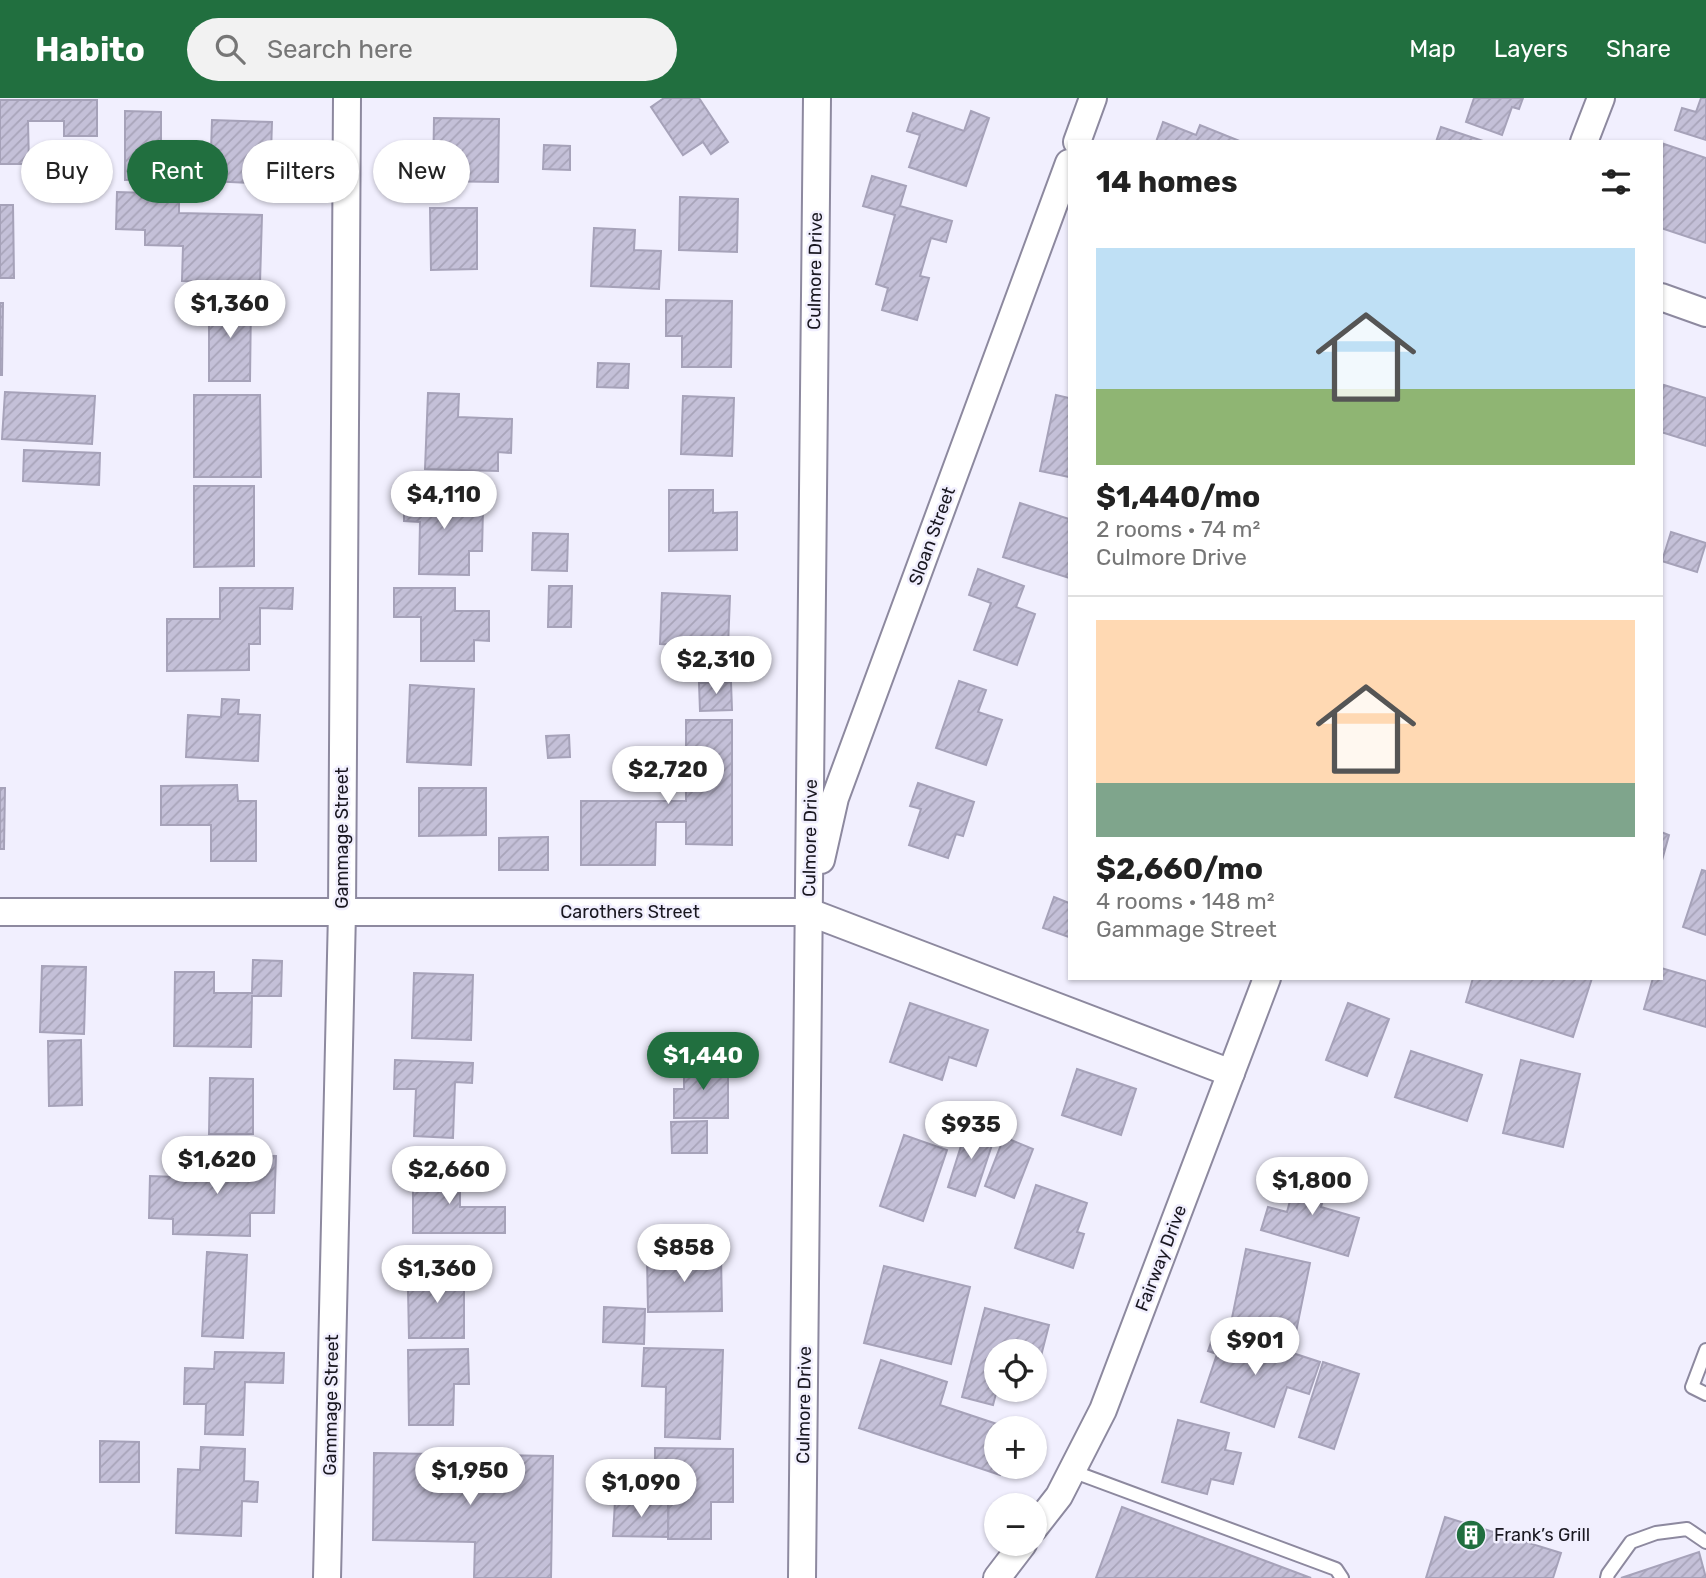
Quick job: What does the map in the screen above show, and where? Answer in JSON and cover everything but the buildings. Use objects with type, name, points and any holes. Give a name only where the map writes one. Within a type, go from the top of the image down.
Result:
[{"type":"street","name":"Gammage Street","points":[[327,1578],[342,912],[347,98]]},
{"type":"street","points":[[1078,140],[1093,98]]},
{"type":"street","points":[[1585,140],[1601,98]]},
{"type":"street","name":"Culmore Drive","points":[[802,1578],[814,101]]},
{"type":"street","name":"Sloan Street","points":[[809,912],[835,797],[1068,166]]},
{"type":"street","points":[[1663,298],[1706,313]]},
{"type":"street","name":"Carothers Street","points":[[0,912],[809,912],[1231,1073]]},
{"type":"street","name":"Fairway Drive","points":[[1047,1511],[1059,1496],[1103,1410],[1266,980]]},
{"type":"street","points":[[997,1578],[1014,1556]]},
{"type":"lane","points":[[1706,1350],[1692,1387],[1706,1394]]},
{"type":"lane","points":[[1072,1471],[1336,1569],[1342,1578]]},
{"type":"lane","points":[[1607,1578],[1631,1542],[1656,1533],[1687,1530],[1706,1542]]},
{"type":"place","name":"Frank’s Grill","points":[[1471,1535]]}]
